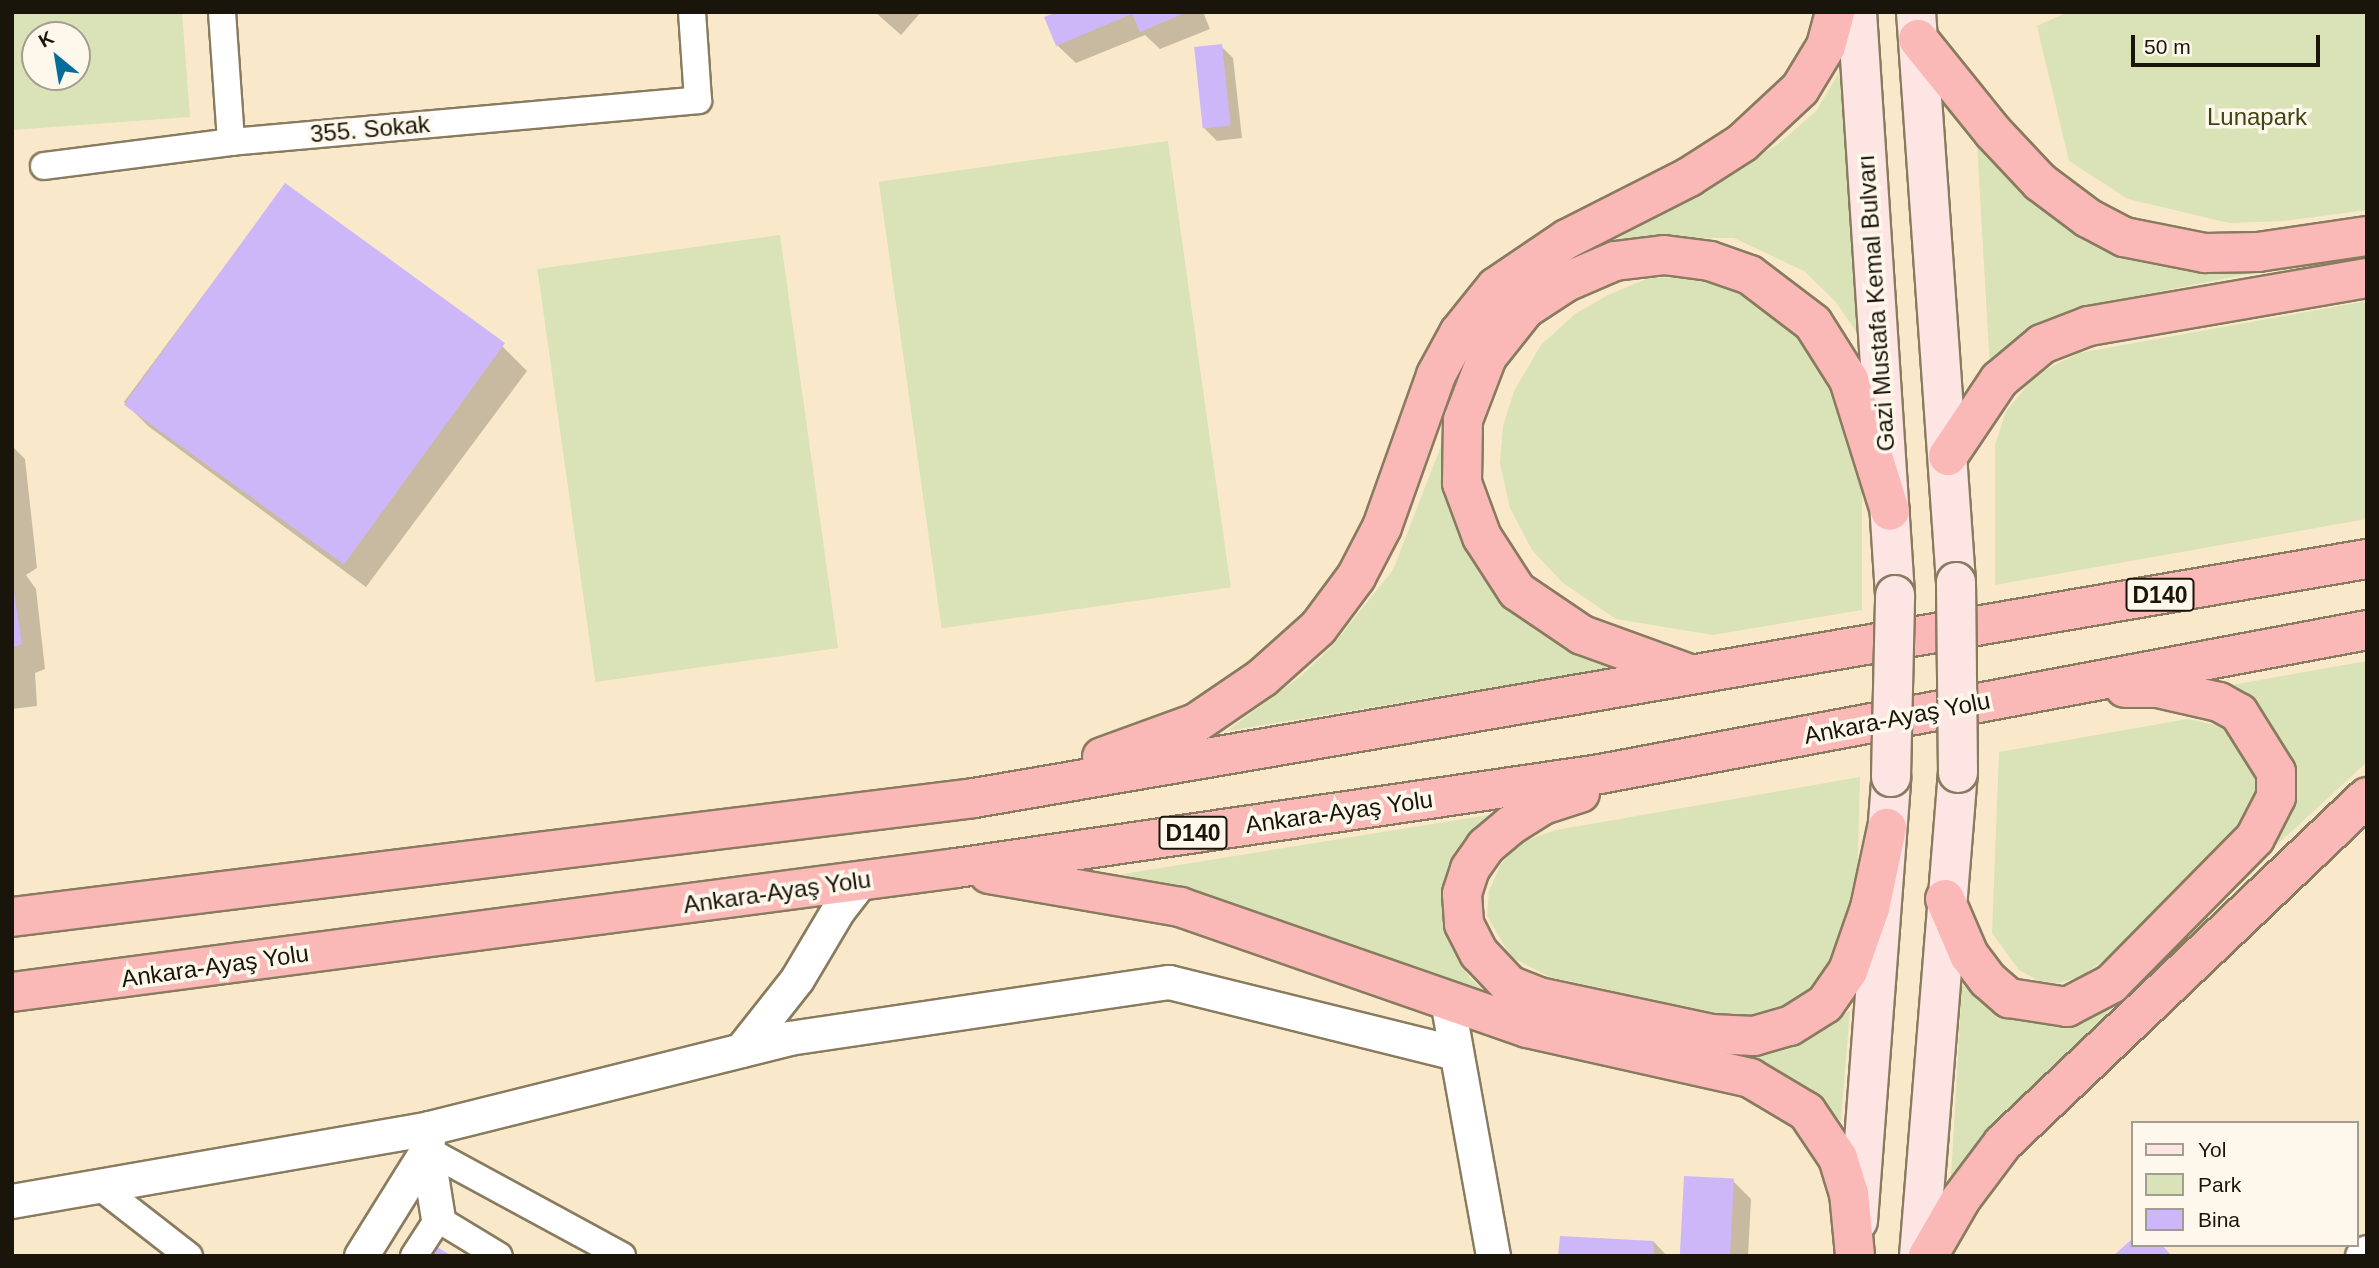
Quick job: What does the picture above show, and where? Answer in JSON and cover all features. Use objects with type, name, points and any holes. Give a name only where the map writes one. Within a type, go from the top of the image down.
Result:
[{"type":"highway","points":[[974,798],[1196,723],[1262,678],[1318,628],[1356,577],[1382,527],[1436,375],[1459,333],[1496,287],[1567,239],[1689,177],[1742,144],[1800,89],[1826,46],[1835,12]]},
{"type":"highway","points":[[1917,26],[1993,132],[2040,182],[2088,218],[2124,237],[2205,253],[2258,252],[2367,236]]},
{"type":"highway","points":[[1692,674],[1582,635],[1517,591],[1482,537],[1462,483],[1463,420],[1487,357],[1524,309],[1566,282],[1615,261],[1664,255],[1710,261],[1750,275],[1813,323],[1849,380],[1890,511]]},
{"type":"highway","points":[[1948,456],[1999,380],[2042,344],[2089,326],[2367,278]]},
{"type":"highway","name":"D140","points":[[12,917],[974,798],[2367,559]]},
{"type":"highway","name":"Ankara-Ayaş Yolu","points":[[12,992],[862,881],[1586,776],[2367,630]]},
{"type":"highway","points":[[1945,899],[1969,955],[1988,980],[2009,998],[2067,1007],[2111,984],[2255,838],[2276,797],[2276,772],[2239,713],[2219,702],[2158,688],[2067,686]]},
{"type":"highway","points":[[1694,756],[1543,805],[1486,846],[1470,869],[1462,894],[1464,924],[1479,954],[1509,985],[1539,997],[1711,1034],[1754,1036],[1790,1026],[1825,1004],[1848,971],[1870,908],[1887,828]]},
{"type":"highway","points":[[1928,1256],[1961,1199],[2003,1143],[2367,797]]},
{"type":"highway","points":[[956,868],[1180,907],[1527,1028],[1750,1078],[1807,1112],[1838,1158],[1849,1193],[1855,1255]]},
{"type":"main road","name":"Gazi Mustafa Kemal Bulvarı","points":[[1855,1255],[1891,777],[1895,594],[1857,12]]},
{"type":"main road","points":[[1917,26],[1956,582],[1958,773],[1945,899],[1919,1256]]},
{"type":"street","points":[[222,12],[231,142]]},
{"type":"street","name":"355. Sokak","points":[[44,166],[231,142],[698,100],[692,12]]},
{"type":"street","points":[[741,1050],[797,979],[838,910],[862,881]]},
{"type":"street","points":[[12,1200],[428,1139],[789,1038],[1169,982],[1455,1053]]},
{"type":"street","points":[[1447,1000],[1493,1256]]},
{"type":"street","points":[[414,1256],[438,1219],[428,1139]]},
{"type":"street","points":[[360,1256],[428,1139]]},
{"type":"street","points":[[428,1139],[622,1256]]},
{"type":"street","points":[[99,1186],[189,1256]]},
{"type":"street","points":[[438,1219],[499,1256]]},
{"type":"street","points":[[2362,1256],[2367,1252]]},
{"type":"green space","points":[[12,12],[182,12],[190,117],[12,130]]},
{"type":"green space","name":"Lunapark","points":[[2068,12],[2367,12],[2367,210],[2285,221],[2229,223],[2128,199],[2069,161],[2037,26]]},
{"type":"green space","points":[[1849,56],[1869,350],[1835,301],[1804,271],[1734,238],[1651,238],[1571,266],[1777,145],[1816,111]]},
{"type":"green space","points":[[1976,127],[2050,209],[2263,271],[2076,308],[2036,330],[1990,369]]},
{"type":"green space","points":[[1168,141],[1231,588],[942,628],[879,182]]},
{"type":"green space","points":[[780,235],[838,648],[595,682],[537,269]]},
{"type":"green space","points":[[1687,277],[1728,284],[1795,323],[1839,384],[1862,470],[1862,610],[1713,635],[1616,619],[1563,583],[1532,550],[1510,508],[1500,463],[1503,426],[1514,391],[1541,345],[1575,314],[1608,295],[1649,278]]},
{"type":"green space","points":[[2367,301],[2367,519],[1995,585],[1995,445],[2006,411],[2037,374],[2079,353]]},
{"type":"green space","points":[[1475,358],[1472,528],[1622,666],[1227,731],[1302,675],[1332,646],[1393,570]]},
{"type":"green space","points":[[2367,661],[2367,762],[2232,886],[2283,752],[2262,713],[2226,686]]},
{"type":"green space","points":[[2188,719],[2219,726],[2233,735],[2254,770],[2257,788],[2246,816],[2108,957],[2082,976],[2059,983],[2039,981],[2019,970],[1992,933],[1999,752]]},
{"type":"green space","points":[[1860,777],[1856,923],[1828,970],[1805,993],[1776,1011],[1743,1019],[1550,977],[1511,957],[1487,916],[1489,891],[1501,864],[1519,843],[1556,830]]},
{"type":"green space","points":[[1488,815],[1462,841],[1441,887],[1443,915],[1455,949],[1469,977],[1493,1000],[1123,874]]},
{"type":"green space","points":[[1962,984],[1985,1005],[2032,1021],[2050,1021],[2121,999],[1951,1179]]},
{"type":"green space","points":[[1850,1010],[1841,1121],[1775,1069],[1730,1055],[1780,1049],[1810,1038]]},
{"type":"building","points":[[1057,12],[1187,12],[1140,32],[1132,14],[1056,46],[1044,17]]},
{"type":"building","points":[[1222,44],[1231,126],[1203,128],[1194,47]]},
{"type":"building","points":[[285,183],[505,343],[344,565],[124,405]]},
{"type":"building","points":[[12,578],[22,644],[12,648]]},
{"type":"building","points":[[1684,1176],[1734,1179],[1730,1256],[1680,1256]]},
{"type":"building","points":[[1560,1236],[1654,1241],[1654,1256],[1558,1256]]},
{"type":"building","points":[[2130,1241],[2130,1247],[2164,1247],[2172,1256],[2113,1256]]},
{"type":"building","points":[[437,1247],[452,1256],[432,1256]]}]
